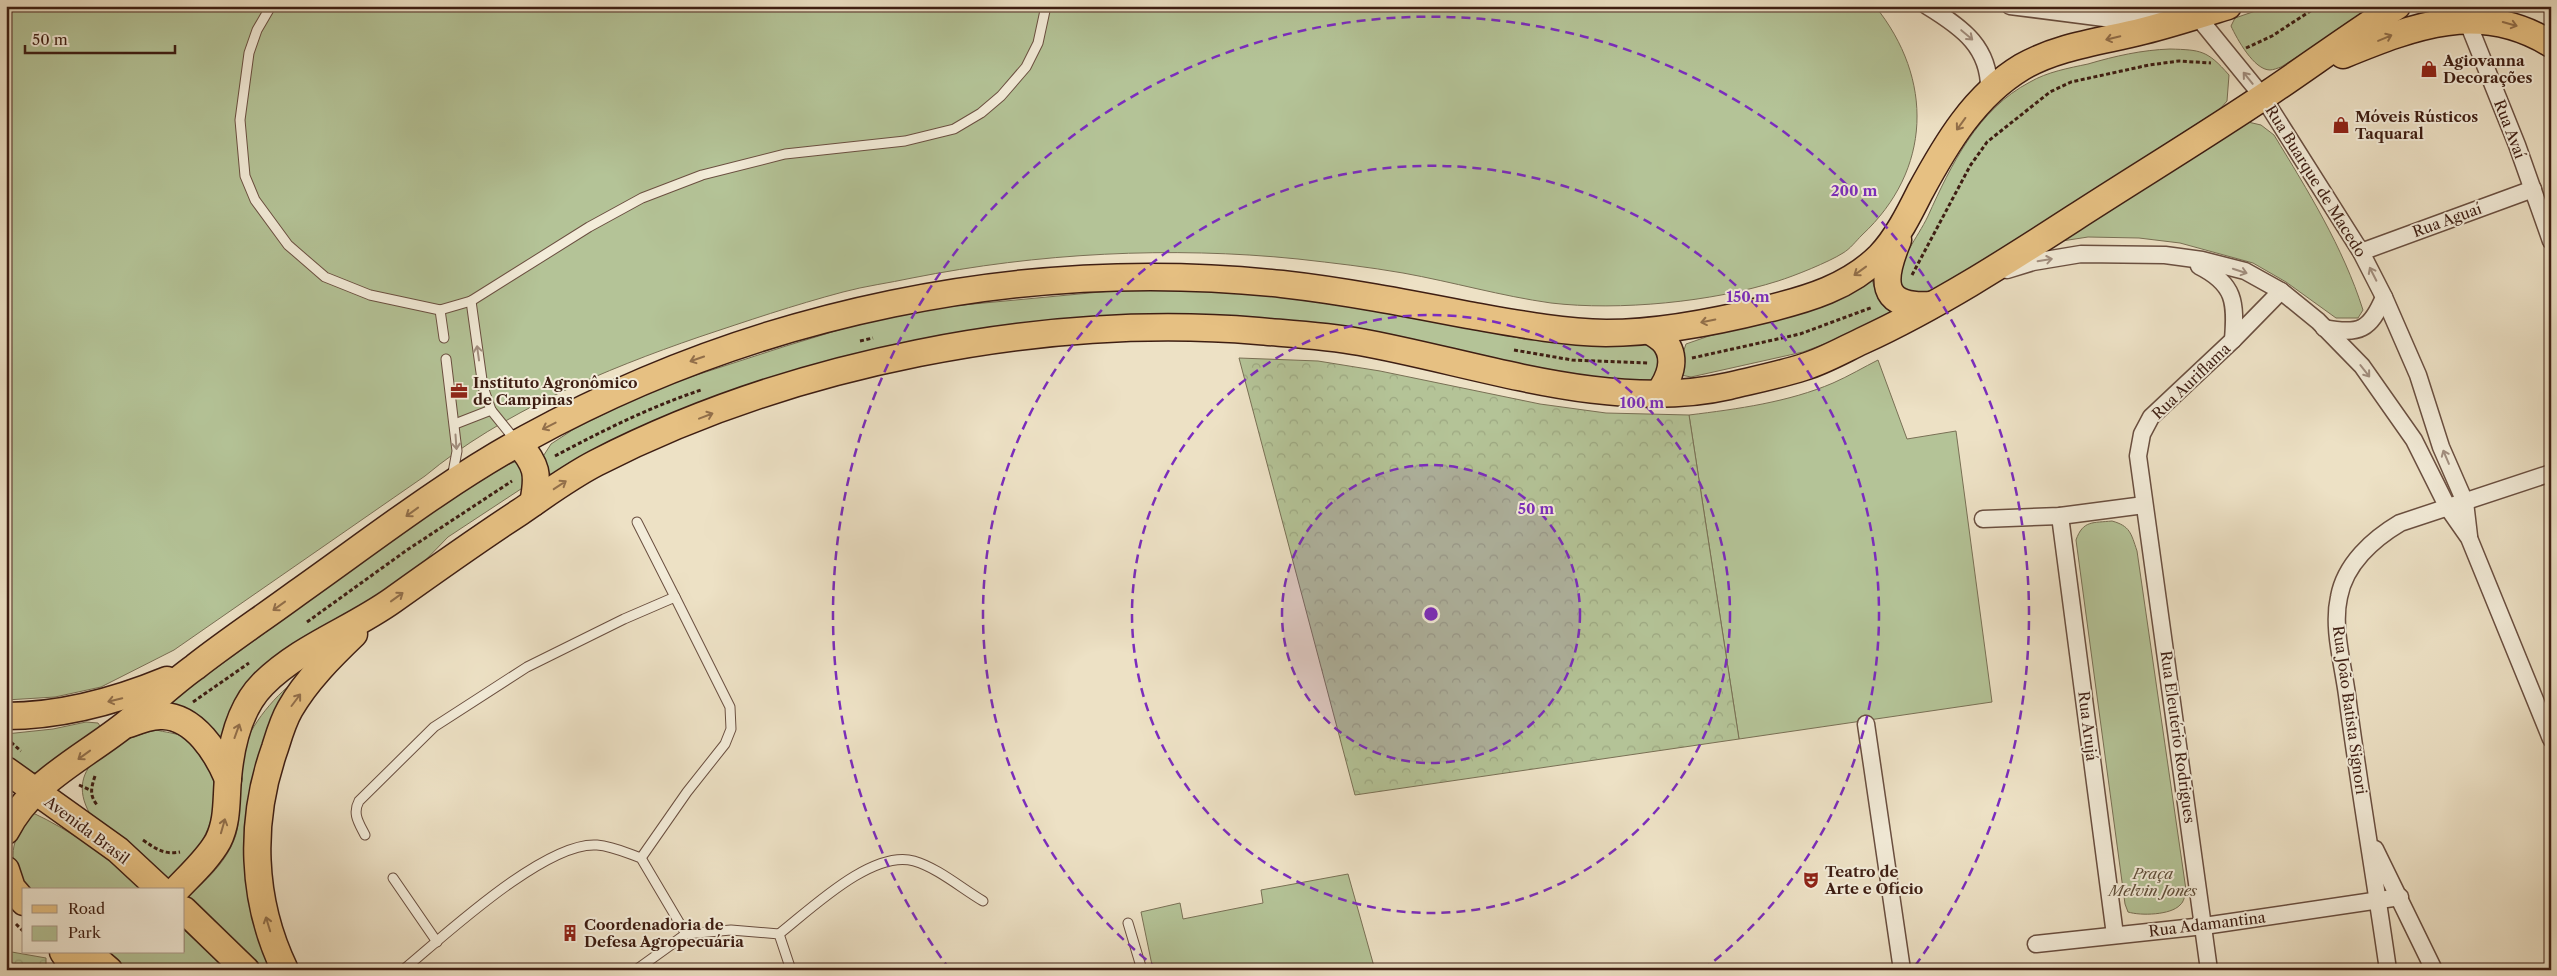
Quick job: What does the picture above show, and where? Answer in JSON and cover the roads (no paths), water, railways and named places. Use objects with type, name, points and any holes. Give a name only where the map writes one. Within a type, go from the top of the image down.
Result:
[{"type":"main road","points":[[6,831],[15,814],[36,790],[123,726],[192,668],[449,485],[518,443],[596,402],[675,366],[743,343],[875,307],[962,291],[1006,286],[1111,280],[1238,281],[1328,290],[1516,325],[1602,333],[1650,331],[1680,327],[1760,311],[1832,290],[1879,257],[1909,214],[1953,134],[1972,108],[2024,66],[2061,51],[2197,16],[2228,6]]},
{"type":"main road","points":[[178,888],[199,866],[219,839],[227,809],[228,779],[234,737],[248,703],[258,688],[280,669],[311,648],[376,612],[533,503],[592,465],[673,429],[778,388],[920,354],[1022,336],[1136,328],[1252,330],[1357,341],[1520,377],[1612,391],[1659,393],[1720,388],[1808,366],[1892,327],[1931,305],[2014,257],[2263,97],[2397,6]]},
{"type":"main road","points":[[2292,77],[2397,32],[2431,22],[2466,18],[2510,22],[2551,44]]},
{"type":"main road","points":[[1909,214],[1890,264],[1888,284],[1892,295],[1901,304],[1911,306],[1931,305]]},
{"type":"main road","points":[[1650,331],[1666,344],[1672,362],[1668,380],[1659,393]]},
{"type":"main road","points":[[518,443],[535,467],[537,479],[533,503]]},
{"type":"main road","points":[[285,970],[266,920],[259,887],[256,849],[259,805],[268,765],[290,708],[330,657],[376,612]]},
{"type":"main road","points":[[6,716],[52,712],[118,699],[192,668]]},
{"type":"main road","points":[[123,726],[143,719],[163,716],[181,720],[205,739],[221,762],[228,779]]},
{"type":"main road","name":"Avenida Brasil","points":[[6,770],[118,850],[159,888]]},
{"type":"main road","points":[[185,911],[246,970]]},
{"type":"main road","points":[[64,954],[75,970]]},
{"type":"main road","points":[[90,954],[110,970]]},
{"type":"street","points":[[1927,6],[1977,44],[1990,74],[1989,93]]},
{"type":"street","points":[[2010,6],[2112,19],[2197,16]]},
{"type":"street","name":"Rua Buarque de Macedo","points":[[2197,16],[2263,97],[2362,252],[2418,375],[2441,446],[2465,502],[2469,538]]},
{"type":"street","name":"Rua Avaí","points":[[2466,18],[2533,189],[2551,241]]},
{"type":"street","name":"Rua Aguaí","points":[[2362,252],[2533,189]]},
{"type":"street","name":"Rua Buarque de Macedo","points":[[1965,285],[2033,262],[2081,254],[2166,255],[2202,260],[2245,272],[2280,291],[2324,328],[2362,366],[2414,440],[2448,508],[2469,538],[2551,739]]},
{"type":"street","points":[[2166,255],[2199,266],[2216,275],[2231,291],[2234,313],[2233,340]]},
{"type":"street","name":"Rua Auriflama","points":[[2144,505],[2138,456],[2142,434],[2151,417],[2233,340],[2280,291]]},
{"type":"street","points":[[2324,328],[2342,331],[2358,329],[2371,323],[2384,297]]},
{"type":"street","name":"Rua João Batista Signori","points":[[2388,970],[2353,740],[2337,617],[2338,598],[2342,583],[2358,557],[2381,534],[2400,523],[2551,473]]},
{"type":"street","points":[[1983,519],[2060,516],[2144,505]]},
{"type":"street","name":"Rua Eleutério Rodrigues","points":[[2144,505],[2204,926],[2208,970]]},
{"type":"street","name":"Rua Arujá","points":[[2060,516],[2115,936]]},
{"type":"street","points":[[1866,724],[1902,970]]},
{"type":"street","points":[[2369,838],[2400,897],[2433,970]]},
{"type":"street","name":"Rua Adamantina","points":[[2036,944],[2204,926],[2400,897]]},
{"type":"lane","points":[[271,6],[257,30],[249,53],[240,120],[245,176],[255,200],[288,245],[325,277],[370,295],[440,310],[471,301],[589,227],[642,198],[702,175],[785,154],[905,141],[954,130],[981,113],[1001,96],[1026,67],[1038,43],[1046,6]]},
{"type":"lane","points":[[471,301],[482,387],[490,410],[518,443]]},
{"type":"lane","points":[[440,310],[444,338]]},
{"type":"lane","points":[[446,359],[457,451],[449,485]]},
{"type":"lane","points":[[455,424],[490,410]]},
{"type":"lane","points":[[637,522],[730,707],[731,729],[726,744],[687,792],[641,858]]},
{"type":"lane","points":[[365,836],[356,816],[355,810],[359,801],[434,727],[527,667],[624,619],[676,597]]},
{"type":"lane","points":[[404,970],[515,878],[565,852],[596,844],[641,858],[686,934]]},
{"type":"lane","points":[[636,970],[686,934],[731,930],[779,934],[843,884],[864,871],[898,859],[912,860],[926,865],[983,901]]},
{"type":"lane","points":[[393,878],[437,942]]},
{"type":"lane","points":[[1128,922],[1142,970]]},
{"type":"lane","points":[[779,934],[790,970]]},
{"type":"place","name":"Agiovanna Decorações","points":[[2429,69]]},
{"type":"place","name":"Móveis Rústicos Taquaral","points":[[2341,125]]},
{"type":"place","name":"Instituto Agronômico de Campinas","points":[[459,391]]},
{"type":"place","name":"Teatro de Arte e Ofício","points":[[1811,880]]},
{"type":"place","name":"Coordenadoria de Defesa Agropecuária","points":[[570,933]]},
{"type":"park label","name":"Praça Melvin Jones","points":[[2153,882]]}]
